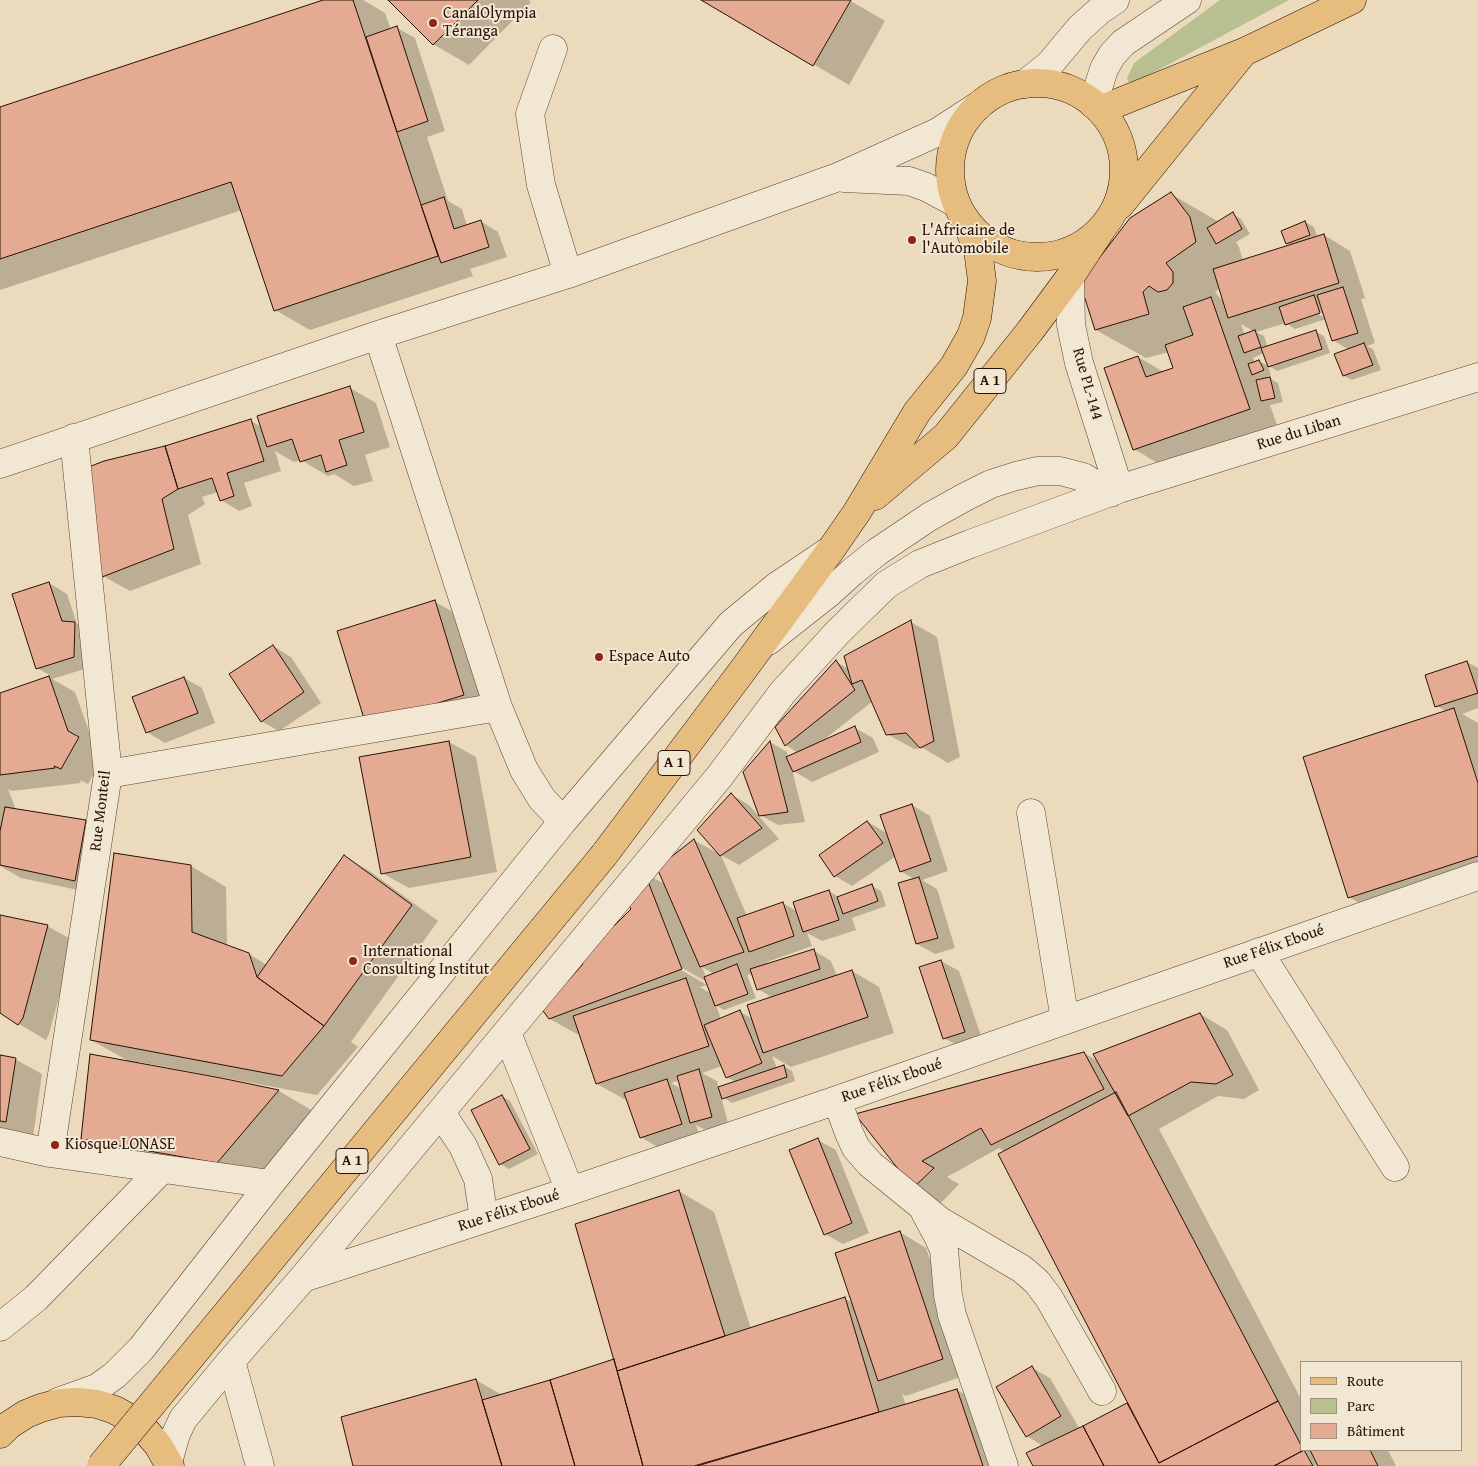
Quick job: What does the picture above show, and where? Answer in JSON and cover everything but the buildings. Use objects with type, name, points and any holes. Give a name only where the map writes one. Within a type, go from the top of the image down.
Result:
[{"type":"main road","points":[[1097,107],[1244,52],[1352,0]]},
{"type":"main road","points":[[1107,222],[1120,196],[1124,178],[1124,159],[1119,141],[1111,124],[1097,107],[1078,93],[1060,86],[1043,83],[1025,84],[1008,88],[992,95],[966,119],[952,151],[950,169],[951,186],[961,212],[977,234],[993,246],[1011,254],[1030,258],[1049,257],[1069,252],[1086,243],[1107,222],[1244,52]]},
{"type":"main road","name":"A 1","points":[[100,1466],[604,855],[761,646],[857,512],[917,412],[954,366],[971,336],[977,318],[982,281],[978,250],[961,212]]},
{"type":"main road","name":"A 1","points":[[857,512],[946,436],[1004,365],[1070,277],[1107,222]]},
{"type":"main road","points":[[0,1434],[22,1411],[59,1403],[97,1404],[115,1410],[131,1419],[146,1431],[158,1445],[169,1464]]},
{"type":"street","points":[[1025,84],[1049,65],[1080,28],[1100,10],[1115,0]]},
{"type":"street","points":[[1097,107],[1104,69],[1112,55],[1124,43],[1188,0]]},
{"type":"street","points":[[553,50],[530,114],[541,185],[568,274]]},
{"type":"street","points":[[0,464],[378,334],[568,274],[838,177],[938,132],[978,106]]},
{"type":"street","points":[[838,177],[909,181],[926,187],[961,212]]},
{"type":"street","name":"Rue PL-144","points":[[1070,277],[1071,325],[1114,492]]},
{"type":"street","points":[[378,334],[498,707],[524,770],[542,799],[563,820]]},
{"type":"street","name":"Rue du Liban","points":[[169,1464],[176,1434],[183,1419],[303,1278],[719,777],[783,692],[838,632],[886,585],[920,564],[1114,492],[1478,377]]},
{"type":"street","name":"Rue Monteil","points":[[50,1153],[108,774],[74,438]]},
{"type":"street","points":[[761,646],[824,598],[877,552],[929,517],[991,484],[1038,471],[1060,471],[1083,476],[1114,492]]},
{"type":"street","points":[[22,1411],[97,1388],[115,1376],[141,1349],[270,1184],[563,820],[731,624],[777,586],[830,551]]},
{"type":"street","points":[[108,774],[498,707]]},
{"type":"street","points":[[1031,814],[1065,1020]]},
{"type":"street","name":"Rue Félix Eboué","points":[[303,1278],[570,1192],[1478,876]]},
{"type":"street","points":[[1259,952],[1395,1167]]},
{"type":"street","points":[[507,1033],[570,1192]]},
{"type":"street","points":[[837,1100],[856,1148],[870,1164],[940,1221],[1022,1268],[1037,1282],[1049,1298],[1102,1392]]},
{"type":"street","points":[[441,1112],[463,1146],[478,1179],[484,1219]]},
{"type":"street","points":[[0,1142],[50,1153],[270,1184]]},
{"type":"street","points":[[0,1327],[36,1298],[162,1169]]},
{"type":"street","points":[[923,1207],[944,1250],[952,1315],[1004,1466]]},
{"type":"street","points":[[231,1361],[260,1466]]},
{"type":"green space","points":[[1220,0],[1289,0],[1130,85],[1127,78],[1134,63]]},
{"type":"place","name":"CanalOlympia Téranga","points":[[433,23]]},
{"type":"place","name":"L'Africaine de l'Automobile","points":[[912,240]]},
{"type":"place","name":"Espace Auto","points":[[599,657]]},
{"type":"place","name":"International Consulting Institut","points":[[353,961]]},
{"type":"place","name":"Kiosque LONASE","points":[[55,1145]]}]
